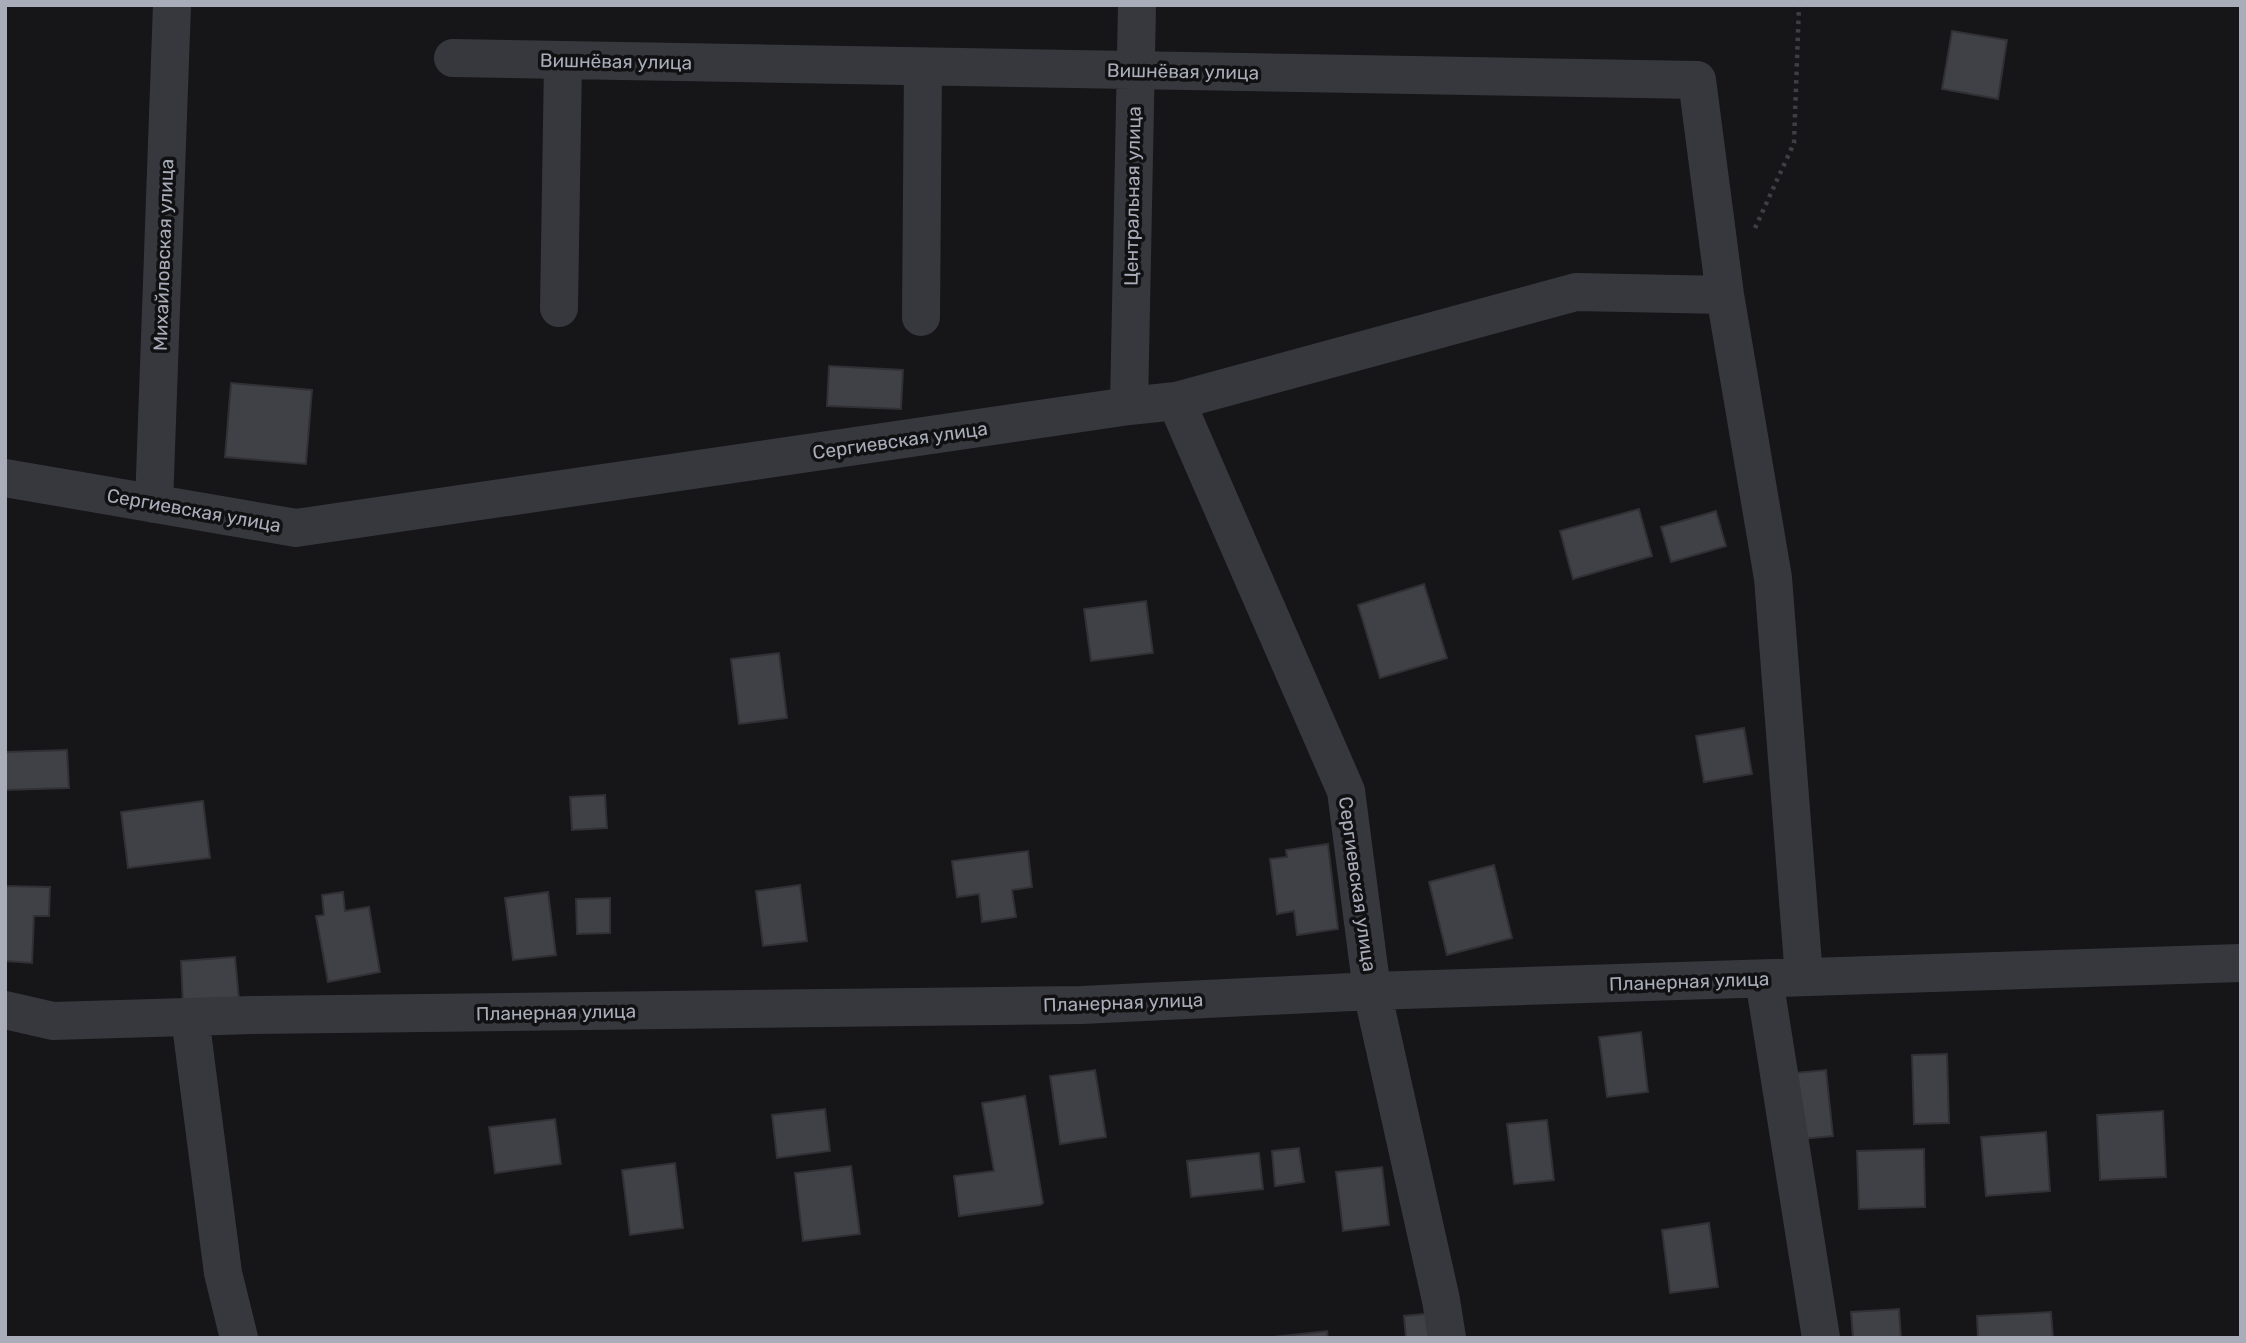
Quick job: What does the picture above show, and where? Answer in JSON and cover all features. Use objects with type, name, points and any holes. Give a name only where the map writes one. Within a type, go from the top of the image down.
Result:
[{"type":"street","name":"Михайловская улица","points":[[154,504],[172,5]]},
{"type":"street","name":"Центральная улица","points":[[1128,396],[1137,5]]},
{"type":"street","name":"Вишнёвая улица","points":[[453,58],[1697,80],[1725,295]]},
{"type":"street","points":[[559,308],[563,61]]},
{"type":"street","points":[[920,317],[923,67]]},
{"type":"street","points":[[1176,401],[1576,292],[1725,295],[1773,578],[1804,977]]},
{"type":"street","name":"Сергиевская улица","points":[[5,478],[296,528],[1128,396],[1176,401],[1346,791],[1372,991],[1441,1300],[1447,1338]]},
{"type":"street","name":"Планерная улица","points":[[5,1010],[53,1021],[1082,1005],[1372,991],[2241,963]]},
{"type":"street","points":[[1764,979],[1821,1338]]},
{"type":"street","points":[[190,1017],[223,1273],[239,1338]]},
{"type":"path","points":[[1754,232],[1794,143],[1799,5]]},
{"type":"building","points":[[1952,31],[2007,40],[1998,99],[1942,89]]},
{"type":"building","points":[[829,366],[903,370],[901,409],[827,406]]},
{"type":"building","points":[[231,383],[312,390],[306,464],[225,457]]},
{"type":"building","points":[[1639,509],[1652,556],[1573,579],[1560,531]]},
{"type":"building","points":[[1716,511],[1726,546],[1671,562],[1661,527]]},
{"type":"building","points":[[1424,584],[1447,658],[1380,678],[1358,605]]},
{"type":"building","points":[[1146,601],[1153,653],[1091,661],[1084,609]]},
{"type":"building","points":[[779,653],[787,718],[739,724],[731,659]]},
{"type":"building","points":[[1744,728],[1752,774],[1704,782],[1696,736]]},
{"type":"building","points":[[67,750],[69,788],[5,790],[5,752]]},
{"type":"building","points":[[605,795],[607,828],[572,830],[570,797]]},
{"type":"building","points":[[203,801],[210,858],[128,868],[121,812]]},
{"type":"building","points":[[1328,844],[1338,929],[1297,935],[1294,911],[1277,914],[1270,859],[1287,857],[1286,850]]},
{"type":"building","points":[[1028,851],[1032,887],[1012,890],[1016,917],[982,922],[979,894],[957,897],[952,861]]},
{"type":"building","points":[[1494,865],[1512,938],[1447,955],[1429,882]]},
{"type":"building","points":[[800,885],[807,941],[763,946],[756,891]]},
{"type":"building","points":[[5,886],[50,887],[49,916],[34,916],[32,963],[5,961]]},
{"type":"building","points":[[343,892],[345,911],[369,907],[380,972],[328,982],[316,916],[324,915],[322,895]]},
{"type":"building","points":[[548,892],[556,955],[513,960],[505,898]]},
{"type":"building","points":[[610,898],[610,933],[577,934],[576,899]]},
{"type":"building","points":[[235,957],[239,1000],[183,1004],[181,961]]},
{"type":"building","points":[[1641,1032],[1648,1092],[1607,1097],[1599,1037]]},
{"type":"building","points":[[1947,1054],[1949,1123],[1914,1124],[1912,1055]]},
{"type":"building","points":[[1095,1070],[1106,1137],[1060,1144],[1050,1076]]},
{"type":"building","points":[[1826,1070],[1833,1136],[1802,1139],[1795,1073]]},
{"type":"building","points":[[1025,1096],[1043,1203],[959,1216],[954,1176],[994,1171],[982,1103]]},
{"type":"building","points":[[825,1109],[830,1151],[777,1158],[772,1115]]},
{"type":"building","points":[[2163,1111],[2166,1177],[2100,1180],[2097,1115]]},
{"type":"building","points":[[555,1119],[561,1164],[495,1173],[489,1127]]},
{"type":"building","points":[[1547,1120],[1554,1180],[1514,1184],[1507,1124]]},
{"type":"building","points":[[2046,1132],[2050,1191],[1986,1196],[1981,1137]]},
{"type":"building","points":[[1299,1148],[1304,1182],[1275,1186],[1272,1151]]},
{"type":"building","points":[[1924,1149],[1925,1207],[1859,1209],[1857,1151]]},
{"type":"building","points":[[1259,1153],[1263,1189],[1191,1197],[1187,1161]]},
{"type":"building","points":[[675,1163],[683,1228],[630,1235],[622,1170]]},
{"type":"building","points":[[851,1166],[860,1234],[803,1241],[795,1173]]},
{"type":"building","points":[[1382,1167],[1389,1225],[1343,1231],[1336,1172]]},
{"type":"building","points":[[1709,1223],[1718,1287],[1670,1293],[1662,1230]]},
{"type":"building","points":[[1899,1309],[1901,1338],[1853,1338],[1851,1312]]},
{"type":"building","points":[[2051,1312],[2053,1338],[1978,1338],[1977,1316]]},
{"type":"building","points":[[1434,1313],[1437,1338],[1406,1338],[1404,1316]]},
{"type":"building","points":[[1327,1331],[1328,1338],[1274,1338],[1274,1337]]}]
